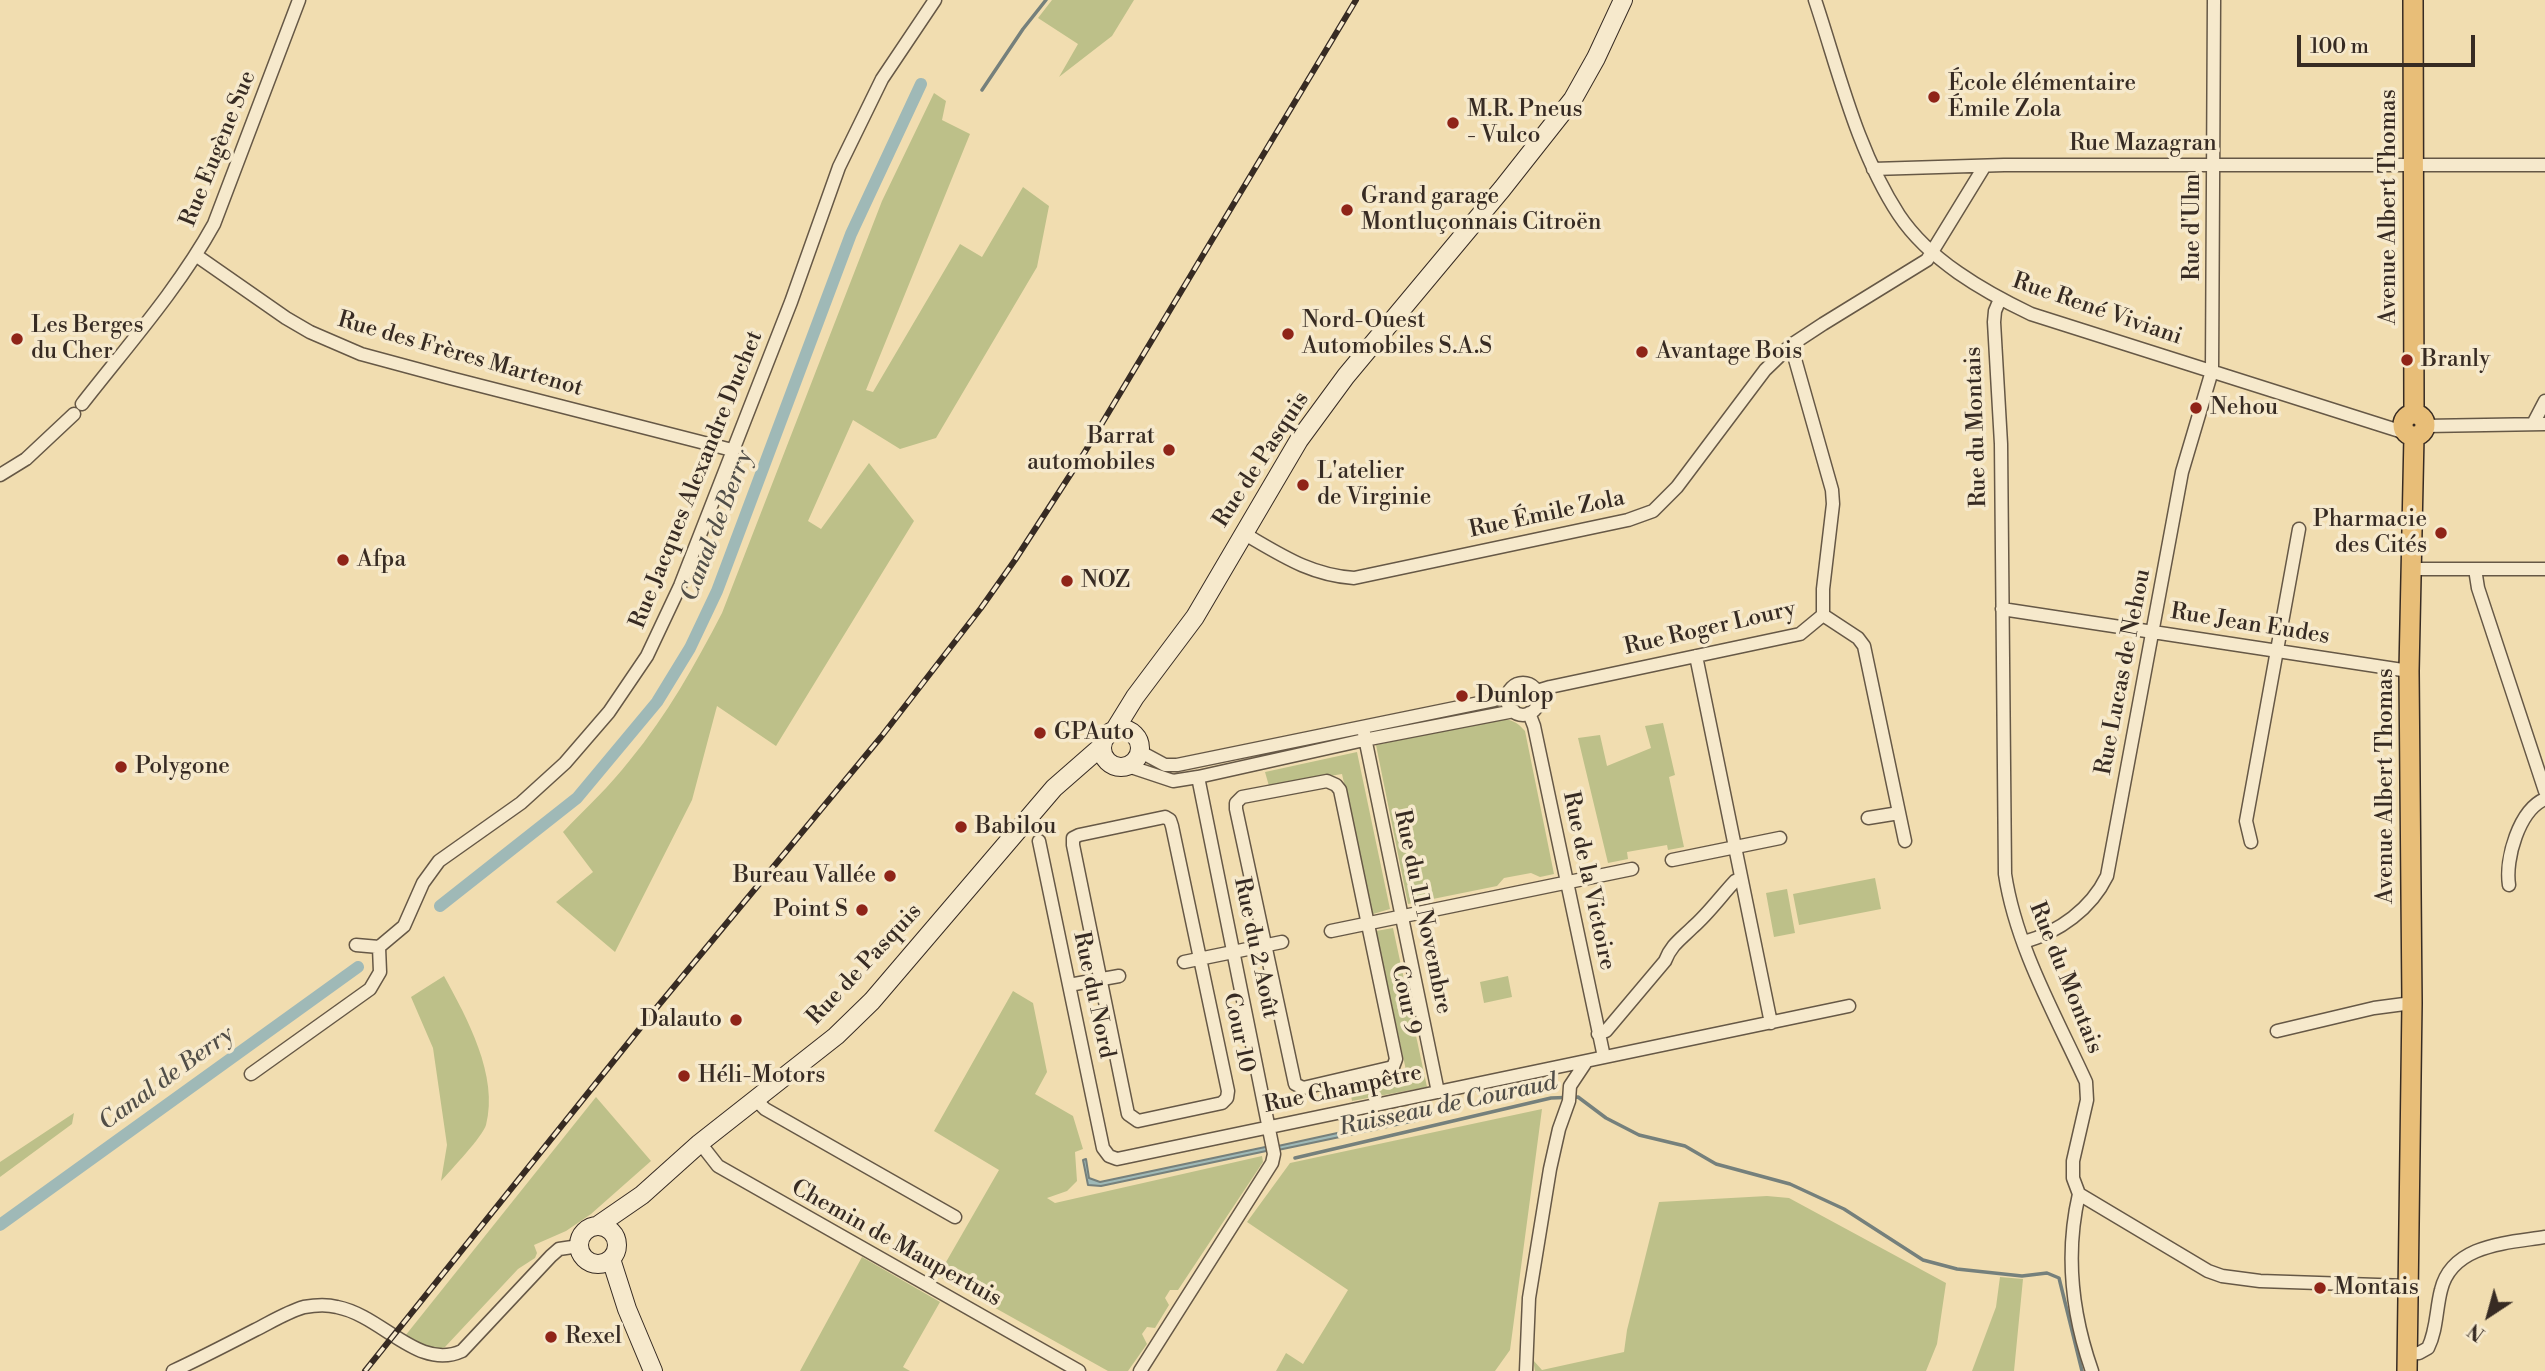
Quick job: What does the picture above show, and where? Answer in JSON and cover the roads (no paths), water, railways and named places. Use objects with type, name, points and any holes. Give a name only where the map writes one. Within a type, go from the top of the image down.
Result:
[{"type":"main road","name":"Rue de Pasquis","points":[[1114,731],[1195,617],[1299,440],[1346,376],[1559,118],[1596,58],[1623,0]]},
{"type":"main road","name":"Avenue Albert Thomas","points":[[2408,1362],[2407,1286],[2411,1244],[2412,1135],[2409,671],[2415,427],[2413,0]]},
{"type":"main road","name":"Rue de Pasquis","points":[[1137,743],[1138,704],[1147,682]]},
{"type":"main road","points":[[1125,730],[1137,743],[1133,763],[1128,766],[1118,767],[1105,755],[1106,737],[1114,731],[1125,730]]},
{"type":"main road","name":"Rue de Pasquis","points":[[597,1226],[642,1195],[700,1143],[808,1059],[872,1001],[1014,832],[1069,772],[1105,755]]},
{"type":"main road","name":"Rue de Pasquis","points":[[615,1238],[642,1195]]},
{"type":"main road","points":[[597,1226],[608,1229],[615,1238],[616,1249],[606,1261],[593,1264],[583,1258],[579,1246],[586,1230],[597,1226]]},
{"type":"main road","points":[[606,1261],[653,1371]]},
{"type":"street","name":"Rue Eugène Sue","points":[[0,475],[26,459],[78,409],[197,256],[221,209],[299,0]]},
{"type":"street","name":"Rue Jacques Alexandre Duchet","points":[[379,947],[404,926],[412,914],[423,883],[439,861],[542,786],[565,763],[629,684],[647,656],[675,598],[845,155],[883,79],[935,0]]},
{"type":"street","name":"Rue René Viviani","points":[[1815,0],[1856,125],[1874,169],[1899,216],[1932,252],[2000,299],[2031,314],[2212,370],[2415,427],[2539,424]]},
{"type":"street","name":"Rue d'Ulm","points":[[2212,370],[2214,0]]},
{"type":"street","name":"Rue Mazagran","points":[[1874,169],[1984,167],[2004,164],[2545,165]]},
{"type":"street","name":"Rue Émile Zola","points":[[1243,533],[1302,567],[1330,577],[1354,578],[1628,520],[1653,511],[1677,487],[1765,370],[1791,345],[1927,260],[1984,167]]},
{"type":"street","name":"Rue des Frères Martenot","points":[[197,256],[286,318],[361,354],[732,450]]},
{"type":"street","name":"Rue du Montais","points":[[2000,299],[1994,322],[2001,444],[2005,870],[2008,892],[2024,942],[2085,1082],[2087,1100],[2073,1161],[2073,1178],[2079,1194],[2071,1284],[2081,1337],[2092,1371]]},
{"type":"street","name":"Rue Roger Loury","points":[[1128,766],[1173,781],[1198,777],[1494,700],[1524,683],[1537,691],[1800,634],[1823,615],[1822,589],[1833,504],[1832,490],[1791,345]]},
{"type":"street","name":"Rue Lucas de Nehou","points":[[2024,942],[2041,937],[2065,923],[2100,892],[2108,876],[2182,472],[2212,370]]},
{"type":"street","points":[[2539,424],[2545,401]]},
{"type":"street","points":[[2252,842],[2246,821],[2299,528]]},
{"type":"street","points":[[2413,569],[2545,569]]},
{"type":"street","points":[[2475,569],[2477,588],[2545,790]]},
{"type":"street","name":"Rue Jean Eudes","points":[[2002,608],[2409,671]]},
{"type":"street","points":[[1823,615],[1858,638],[1864,646],[1905,841]]},
{"type":"street","points":[[1696,656],[1771,1023]]},
{"type":"street","points":[[1529,713],[1537,706],[1537,691]]},
{"type":"street","points":[[1508,694],[1508,704],[1514,711]]},
{"type":"street","name":"Rue Roger Loury","points":[[1137,743],[1165,765],[1177,765],[1514,711],[1519,714],[1529,713]]},
{"type":"street","name":"Rue de la Victoire","points":[[1529,713],[1534,726],[1604,1057]]},
{"type":"street","name":"Rue du 11 Novembre","points":[[1364,734],[1438,1092]]},
{"type":"street","name":"Rue du 2 Août","points":[[1140,1371],[1272,1163],[1274,1154],[1198,777]]},
{"type":"street","name":"Cour 9","points":[[1327,781],[1336,785],[1339,790],[1395,1064],[1393,1067],[1298,1088],[1294,1084],[1264,946],[1236,803],[1242,797],[1327,781]]},
{"type":"street","points":[[2508,885],[2507,872],[2519,826],[2535,803],[2545,799]]},
{"type":"street","points":[[1868,817],[1899,813]]},
{"type":"street","name":"Cour 10","points":[[1165,817],[1170,820],[1200,958],[1228,1091],[1227,1098],[1222,1103],[1138,1121],[1128,1114],[1073,838],[1165,817]]},
{"type":"street","points":[[1672,860],[1780,838]]},
{"type":"street","name":"Rue du Nord","points":[[1039,841],[1103,1148],[1109,1156]]},
{"type":"street","points":[[1331,931],[1632,869]]},
{"type":"street","points":[[1598,1034],[1606,1031],[1640,991],[1665,961],[1669,950],[1693,928],[1735,881],[1741,878]]},
{"type":"street","points":[[1184,962],[1282,942]]},
{"type":"street","points":[[251,1074],[370,989],[380,972],[379,947],[356,944]]},
{"type":"street","points":[[1069,985],[1119,976]]},
{"type":"street","points":[[2277,1031],[2374,1008],[2412,1003]]},
{"type":"street","name":"Rue Champêtre","points":[[1109,1156],[1117,1159],[1849,1006]]},
{"type":"street","points":[[1526,1371],[1529,1298],[1541,1219],[1559,1129],[1569,1096],[1587,1062]]},
{"type":"street","points":[[756,1100],[765,1109],[955,1217]]},
{"type":"street","name":"Chemin de Maupertuis","points":[[700,1143],[718,1166],[1072,1369]]},
{"type":"street","points":[[2079,1194],[2208,1271],[2222,1276],[2407,1286]]},
{"type":"street","points":[[2408,1362],[2430,1344],[2441,1287],[2456,1263],[2481,1248],[2545,1237]]},
{"type":"street","points":[[173,1371],[289,1312],[314,1305],[336,1306],[357,1314],[408,1353],[426,1363],[448,1362],[462,1351],[551,1256],[559,1249],[579,1246]]},
{"type":"water","points":[[1415,1116],[1416,1121],[1278,1150],[1278,1146]]},
{"type":"water","points":[[1270,1146],[1271,1150],[1101,1186],[1088,1185],[1083,1160],[1086,1159],[1089,1178],[1100,1182]]},
{"type":"waterway","points":[[982,90],[1046,0]]},
{"type":"waterway","name":"Canal de Berry","points":[[440,906],[577,798],[657,702],[690,648],[717,591],[851,234],[921,84]]},
{"type":"waterway","name":"Canal de Berry","points":[[0,1225],[358,967]]},
{"type":"waterway","name":"Ruisseau de Couraud","points":[[1295,1158],[1551,1098],[1578,1097],[1606,1118],[1639,1135],[1685,1146],[1716,1164],[1790,1184],[1844,1209],[1923,1260],[1957,1269],[2022,1276],[2047,1273],[2059,1278],[2082,1371]]},
{"type":"railway","points":[[365,1371],[653,1012],[881,737],[981,608],[1083,455],[1356,0]]},
{"type":"place","name":"École élémentaire Émile Zola","points":[[1934,97]]},
{"type":"place","name":"M.R. Pneus - Vulco","points":[[1453,123]]},
{"type":"place","name":"Grand garage Montluçonnais Citroën","points":[[1347,210]]},
{"type":"place","name":"Nord-Ouest Automobiles S.A.S","points":[[1288,334]]},
{"type":"place","name":"Les Berges du Cher","points":[[17,339]]},
{"type":"place","name":"Avantage Bois","points":[[1642,352]]},
{"type":"place","name":"Branly","points":[[2407,360]]},
{"type":"place","name":"Nehou","points":[[2196,408]]},
{"type":"place","name":"Barrat automobiles","points":[[1169,450]]},
{"type":"place","name":"L'atelier de Virginie","points":[[1303,485]]},
{"type":"place","name":"Pharmacie des Cités","points":[[2441,533]]},
{"type":"place","name":"Afpa","points":[[343,560]]},
{"type":"place","name":"NOZ","points":[[1067,581]]},
{"type":"place","name":"Dunlop","points":[[1462,696]]},
{"type":"place","name":"GPAuto","points":[[1040,733]]},
{"type":"place","name":"Polygone","points":[[121,767]]},
{"type":"place","name":"Babilou","points":[[961,827]]},
{"type":"place","name":"Bureau Vallée","points":[[890,876]]},
{"type":"place","name":"Point S","points":[[862,910]]},
{"type":"place","name":"Dalauto","points":[[736,1020]]},
{"type":"place","name":"Héli-Motors","points":[[684,1076]]},
{"type":"place","name":"Montais","points":[[2320,1288]]},
{"type":"place","name":"Rexel","points":[[551,1337]]}]
